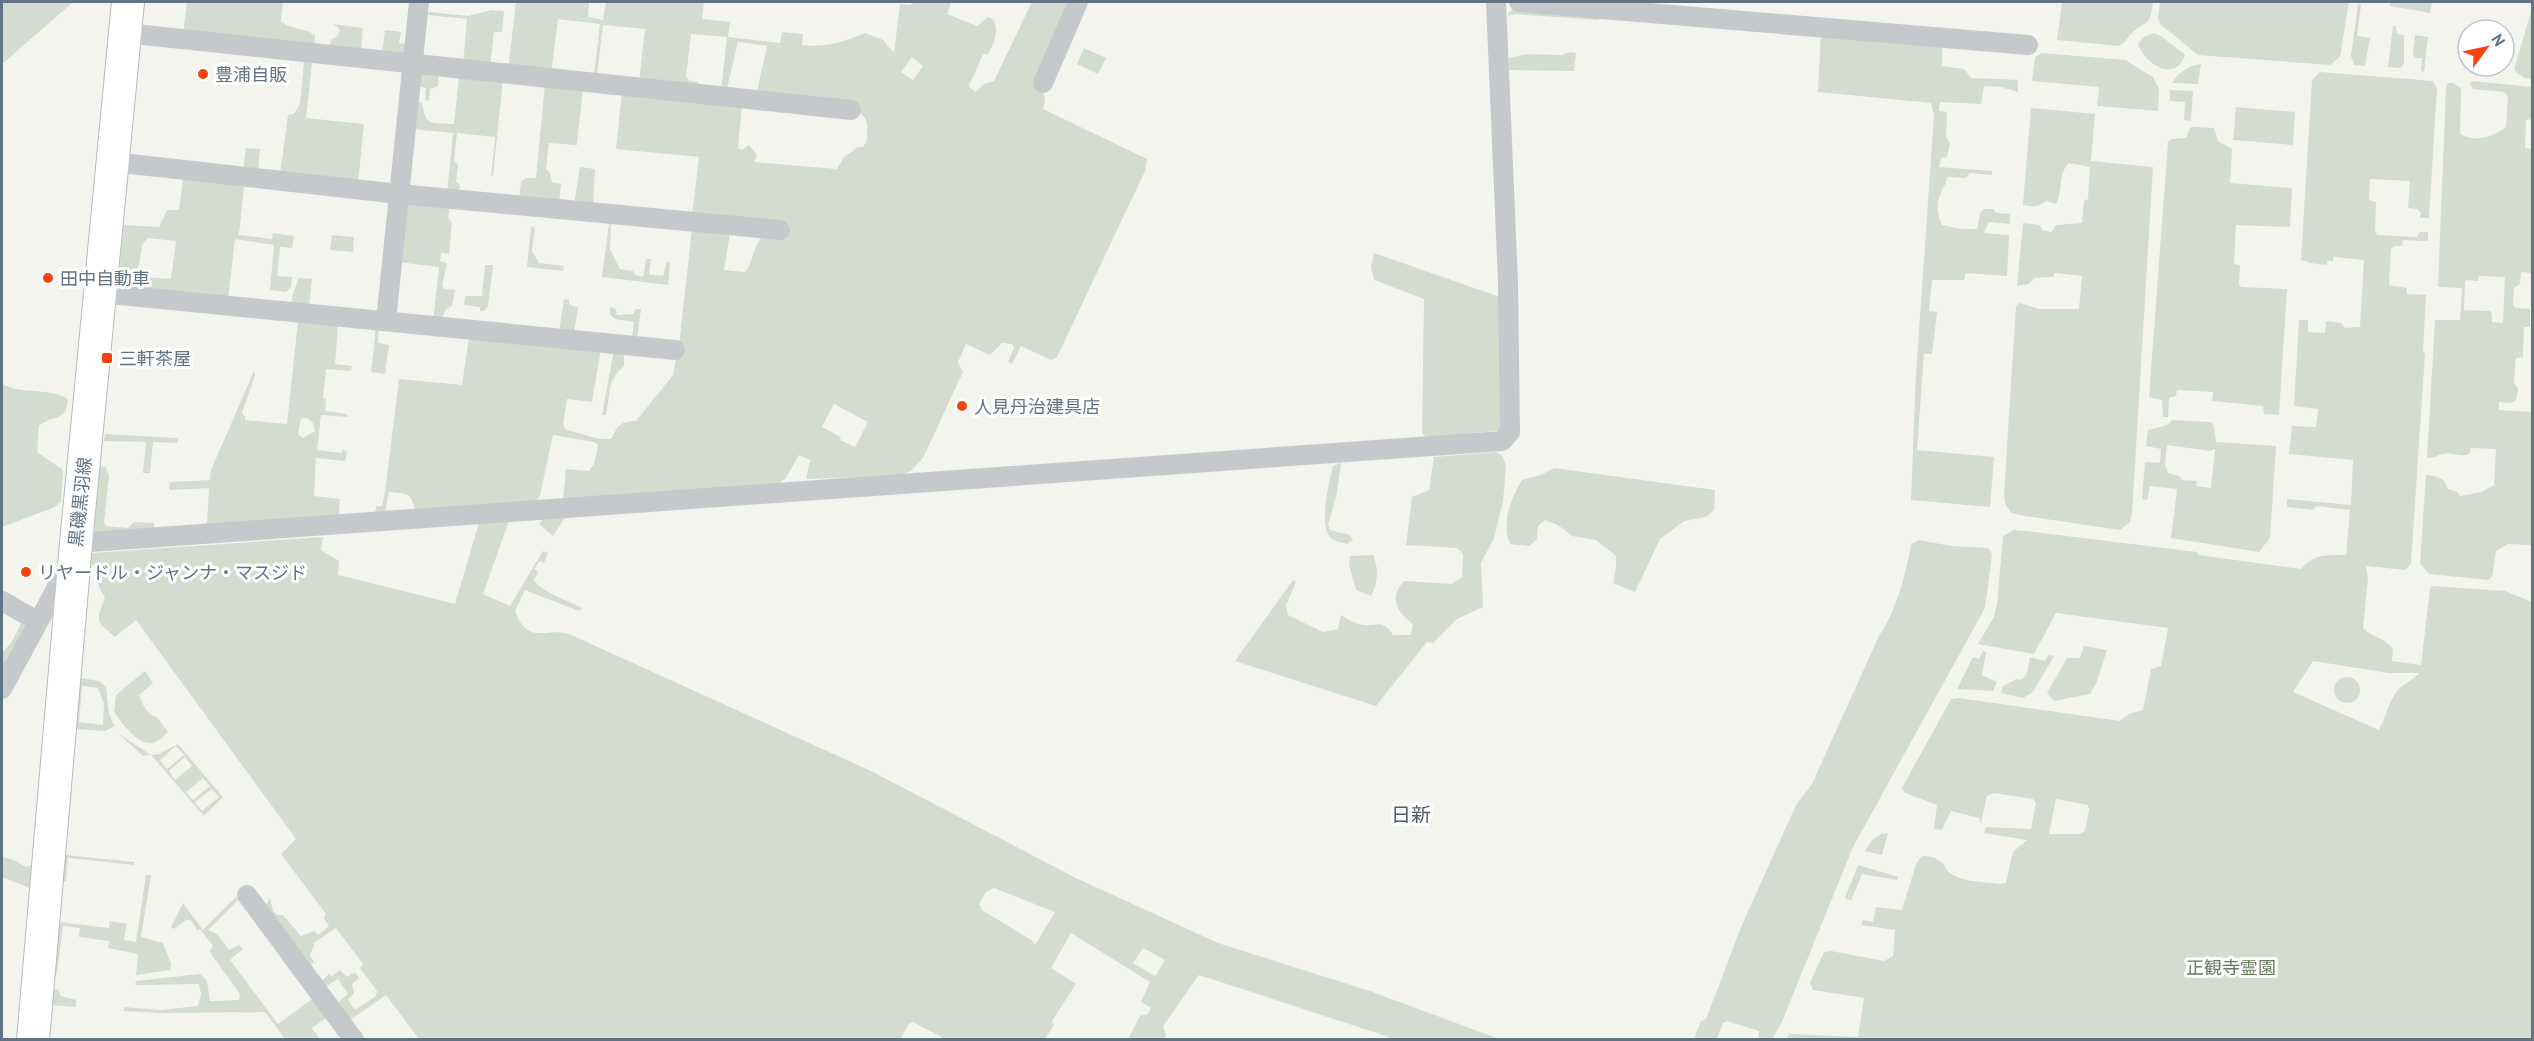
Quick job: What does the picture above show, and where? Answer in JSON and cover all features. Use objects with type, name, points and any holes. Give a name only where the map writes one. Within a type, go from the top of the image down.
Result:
[{"type":"main road","name":"黒磯黒羽線","points":[[33,1040],[75,550],[128,2]]},
{"type":"street","points":[[386,321],[419,2]]},
{"type":"street","points":[[1043,82],[1078,2]]},
{"type":"street","points":[[2,689],[75,550],[1502,441],[1510,432],[1508,282],[1496,2]]},
{"type":"street","points":[[1519,2],[2028,45]]},
{"type":"street","points":[[125,33],[412,66],[851,110]]},
{"type":"street","points":[[113,162],[399,194],[780,230]]},
{"type":"street","points":[[100,293],[675,350]]},
{"type":"street","points":[[2,602],[37,621]]},
{"type":"street","points":[[247,896],[354,1040]]},
{"type":"green space","points":[[5,2],[73,2],[2,64],[2,4]]},
{"type":"green space","points":[[187,2],[283,2],[281,22],[315,35],[315,44],[183,34]]},
{"type":"green space","points":[[516,2],[589,2],[588,17],[603,20],[606,2],[704,2],[702,19],[730,22],[728,37],[780,43],[782,32],[803,34],[802,45],[819,46],[842,42],[865,33],[883,40],[894,53],[900,4],[951,2],[947,14],[977,26],[988,17],[994,20],[996,34],[992,46],[988,54],[983,54],[969,86],[975,92],[984,84],[994,81],[1032,2],[1067,2],[1043,91],[1045,101],[1043,109],[1147,159],[1145,171],[1057,357],[1051,360],[1021,346],[1012,364],[1008,362],[1014,348],[1012,344],[1002,343],[990,355],[966,344],[958,362],[963,372],[923,458],[911,471],[898,476],[806,479],[810,460],[799,455],[786,478],[777,485],[563,500],[566,469],[589,471],[594,464],[598,445],[594,442],[553,435],[540,495],[535,502],[415,510],[409,496],[389,492],[385,513],[375,514],[376,506],[382,506],[385,492],[399,379],[462,385],[469,338],[601,349],[592,402],[567,399],[563,425],[566,430],[611,439],[620,425],[636,421],[673,375],[679,345],[692,229],[730,233],[724,270],[745,272],[748,268],[757,244],[763,236],[692,216],[699,157],[616,149],[622,92],[742,105],[738,148],[742,150],[749,145],[757,155],[754,162],[837,169],[844,157],[858,147],[863,147],[867,141],[866,120],[850,107],[721,91],[727,37],[691,34],[686,77],[690,81],[699,82],[697,87],[639,82],[645,29],[603,25],[597,75],[594,75],[600,24],[558,19],[551,74],[508,70]],"holes":[[[738,42],[767,46],[757,91],[727,88]],[[912,57],[923,66],[913,80],[901,72]],[[834,404],[868,422],[855,447],[822,427]]]},
{"type":"green space","points":[[2062,2],[2153,2],[2148,21],[2119,46],[2057,40]]},
{"type":"green space","points":[[2160,2],[2349,2],[2340,57],[2330,65],[2198,55],[2160,24],[2158,18]]},
{"type":"green space","points":[[2391,2],[2432,2],[2430,13],[2390,6]]},
{"type":"green space","points":[[2358,4],[2361,5],[2357,36],[2370,38],[2365,66],[2354,65],[2351,56]]},
{"type":"green space","points":[[2532,8],[2532,79],[2524,78],[2516,72],[2516,63]]},
{"type":"green space","points":[[1512,9],[1599,14],[1599,20],[1515,14],[1507,16]]},
{"type":"green space","points":[[492,10],[504,11],[502,32],[494,32],[490,67],[463,65],[467,19],[428,15],[429,12],[468,16]]},
{"type":"green space","points":[[333,24],[363,28],[361,53],[330,45],[332,39],[338,36],[340,29]]},
{"type":"green space","points":[[2393,25],[2396,27],[2397,34],[2404,35],[2404,64],[2400,68],[2388,67]]},
{"type":"green space","points":[[385,30],[401,32],[399,43],[406,44],[404,53],[382,55]]},
{"type":"green space","points":[[1821,32],[1942,47],[1942,66],[1964,69],[1971,78],[2018,80],[2018,92],[2001,87],[1984,86],[1981,104],[1940,102],[1939,111],[1947,112],[1946,137],[1950,143],[1947,157],[1941,158],[1939,167],[1992,171],[1992,175],[1970,173],[1966,178],[1947,177],[1938,203],[1942,225],[1961,229],[1977,229],[1980,213],[1984,209],[2010,214],[2010,224],[1989,222],[1984,233],[2009,235],[2007,276],[1966,273],[1964,280],[1932,280],[1929,311],[1937,312],[1932,354],[1924,354],[1917,450],[1994,457],[1990,507],[1911,500],[1916,374],[1934,116],[1931,103],[1818,92]]},
{"type":"green space","points":[[2154,33],[2185,55],[2180,64],[2167,69],[2146,58],[2138,44],[2144,37]]},
{"type":"green space","points":[[2415,35],[2428,37],[2424,72],[2421,71],[2422,58],[2415,58],[2413,54]]},
{"type":"green space","points":[[1084,48],[1106,58],[1098,74],[1077,64]]},
{"type":"green space","points":[[1570,52],[1576,53],[1574,71],[1509,70],[1509,58],[1527,54],[1562,55]]},
{"type":"green space","points":[[2042,53],[2125,60],[2153,77],[2159,89],[2158,111],[2097,106],[2099,87],[2032,81],[2035,57]]},
{"type":"green space","points":[[304,62],[312,63],[306,118],[364,124],[358,183],[280,174],[288,115],[294,114],[300,104]]},
{"type":"green space","points":[[2201,64],[2198,84],[2172,83],[2184,70]]},
{"type":"green space","points":[[421,72],[439,74],[438,86],[430,89],[429,101],[425,100],[426,88],[416,86]]},
{"type":"green space","name":"正観寺霊園","points":[[2320,72],[2433,81],[2437,88],[2429,218],[2420,218],[2421,213],[2417,209],[2408,208],[2410,181],[2370,179],[2369,200],[2376,202],[2375,230],[2377,235],[2417,237],[2420,232],[2428,232],[2428,241],[2403,240],[2402,246],[2394,246],[2391,249],[2389,285],[2407,288],[2407,294],[2426,295],[2423,351],[2425,354],[2411,563],[2406,570],[2366,566],[2368,579],[2363,628],[2393,649],[2392,661],[2421,665],[2432,586],[2505,591],[2532,602],[2532,1039],[1786,1039],[1789,1034],[1858,1037],[1864,998],[1813,990],[1810,983],[1824,952],[1831,951],[1884,961],[1893,956],[1895,930],[1861,925],[1863,920],[1873,922],[1876,907],[1902,910],[1916,864],[1922,856],[1940,861],[1957,877],[2000,884],[2006,883],[2013,852],[2027,840],[1984,833],[1986,827],[2031,829],[2036,803],[2033,799],[1994,793],[1987,796],[1981,824],[1979,818],[1951,811],[1942,830],[1934,829],[1937,805],[1905,793],[1902,788],[1951,699],[1959,698],[2120,721],[2129,714],[2143,710],[2151,669],[2161,666],[2168,628],[2056,613],[2034,654],[1978,644],[1994,617],[2003,536],[2014,530],[2025,531],[2197,552],[2199,555],[2301,569],[2316,558],[2327,555],[2346,555],[2350,510],[2317,506],[2313,510],[2287,507],[2287,499],[2351,505],[2353,460],[2289,454],[2292,426],[2316,427],[2318,409],[2294,406],[2299,320],[2308,320],[2308,332],[2325,333],[2326,321],[2341,323],[2345,328],[2360,327],[2364,260],[2333,257],[2333,261],[2327,261],[2327,265],[2301,260],[2312,80]],"holes":[[[2313,661],[2389,673],[2419,673],[2397,691],[2379,730],[2293,692]],[[2056,799],[2088,805],[2085,831],[2079,834],[2049,834]]]},
{"type":"green space","points":[[459,76],[503,80],[493,176],[491,176],[495,137],[457,133],[454,160],[458,165],[456,182],[460,185],[458,194],[447,193],[453,133],[411,129],[414,101],[422,103],[425,117],[431,122],[454,124]]},
{"type":"green space","points":[[2473,81],[2532,87],[2532,119],[2526,120],[2525,148],[2532,149],[2532,273],[2521,272],[2520,284],[2514,288],[2513,305],[2516,308],[2530,309],[2530,327],[2524,327],[2523,357],[2516,358],[2514,382],[2518,389],[2516,400],[2511,403],[2499,402],[2499,410],[2532,412],[2532,545],[2508,544],[2496,551],[2492,577],[2488,580],[2429,574],[2420,563],[2426,475],[2440,478],[2448,489],[2457,492],[2460,496],[2481,492],[2494,485],[2496,449],[2471,448],[2469,454],[2466,455],[2446,453],[2427,458],[2435,320],[2460,320],[2462,288],[2438,287],[2448,83],[2461,88],[2460,134],[2472,138],[2484,138],[2506,127],[2508,97],[2504,92],[2473,89],[2470,84]],"holes":[[[2479,276],[2505,277],[2503,323],[2492,322],[2490,311],[2464,310],[2465,280],[2478,281]]]},
{"type":"green space","points":[[545,84],[583,88],[577,145],[549,143],[546,169],[550,173],[552,182],[561,184],[559,203],[519,200],[521,182],[526,178],[536,178]]},
{"type":"green space","points":[[2170,90],[2193,91],[2191,121],[2184,120],[2185,102],[2170,101]]},
{"type":"green space","points":[[2236,107],[2295,112],[2293,145],[2233,140]]},
{"type":"green space","points":[[2031,108],[2095,114],[2091,161],[2153,167],[2132,514],[2130,522],[2120,530],[2011,513],[2005,503],[2016,306],[2019,303],[2040,309],[2079,309],[2082,276],[2055,273],[2053,277],[2034,278],[2029,284],[2017,286],[2023,223],[2040,225],[2042,230],[2051,232],[2056,225],[2082,223],[2084,201],[2088,199],[2090,167],[2069,163],[2063,172],[2056,204],[2046,201],[2035,206],[2023,205]]},
{"type":"green space","points":[[2190,128],[2214,128],[2218,141],[2232,149],[2230,183],[2292,188],[2290,227],[2236,225],[2234,264],[2240,265],[2239,285],[2287,289],[2279,415],[2264,414],[2263,406],[2212,401],[2213,392],[2177,390],[2176,396],[2169,398],[2168,417],[2163,417],[2162,400],[2149,397],[2168,142],[2171,139],[2186,138]]},
{"type":"green space","points":[[246,148],[260,149],[258,171],[243,169]]},
{"type":"green space","points":[[580,167],[595,169],[593,207],[574,205]]},
{"type":"green space","points":[[183,178],[244,186],[239,235],[272,239],[273,233],[294,236],[292,248],[280,247],[277,276],[292,277],[291,287],[286,292],[270,290],[274,245],[235,239],[228,299],[135,289],[136,277],[119,275],[124,225],[159,227],[167,210],[179,210]],"holes":[[[148,238],[176,241],[171,279],[144,277],[138,269],[143,243]]]},
{"type":"green space","points":[[405,200],[450,205],[448,218],[452,222],[449,254],[441,253],[440,261],[447,263],[442,286],[445,289],[455,290],[452,306],[446,309],[442,318],[433,321],[439,267],[398,262]]},
{"type":"green space","points":[[609,224],[611,224],[610,249],[620,269],[633,271],[635,275],[643,277],[646,259],[651,259],[649,274],[663,276],[667,262],[670,262],[668,285],[602,277]]},
{"type":"green space","points":[[531,226],[535,228],[532,251],[539,263],[564,266],[563,271],[527,267]]},
{"type":"green space","points":[[332,235],[354,237],[353,252],[330,250]]},
{"type":"green space","points":[[1374,253],[1503,298],[1502,430],[1427,438],[1422,433],[1424,299],[1374,280],[1371,267]]},
{"type":"green space","points":[[485,265],[493,265],[488,306],[484,311],[480,311],[480,307],[464,305],[465,296],[482,296]]},
{"type":"green space","points":[[298,278],[312,279],[309,306],[291,304]]},
{"type":"green space","points":[[564,299],[569,300],[569,305],[578,307],[574,334],[559,332]]},
{"type":"green space","points":[[610,307],[615,308],[617,315],[634,314],[635,309],[641,309],[637,338],[632,337],[634,322],[615,319],[610,314]]},
{"type":"green space","points":[[298,321],[338,326],[335,364],[352,366],[351,371],[326,369],[323,398],[326,399],[325,411],[347,414],[348,417],[321,415],[317,450],[342,453],[342,450],[347,451],[345,461],[316,458],[314,496],[340,499],[339,515],[207,525],[209,488],[169,490],[170,482],[210,480],[211,470],[254,371],[255,375],[242,413],[245,420],[287,424]],"holes":[[[307,418],[313,423],[315,431],[303,438],[298,434],[301,419]]]},
{"type":"green space","points":[[376,327],[379,327],[378,343],[389,345],[385,374],[371,372]]},
{"type":"green space","points":[[614,350],[624,351],[624,366],[611,383],[606,415],[602,415]]},
{"type":"green space","points":[[2,384],[18,389],[52,393],[68,399],[67,407],[62,415],[39,426],[37,452],[63,470],[61,502],[53,508],[2,527]]},
{"type":"green space","points":[[2172,420],[2211,422],[2214,426],[2216,442],[2276,446],[2270,538],[2259,552],[2171,538],[2177,489],[2150,486],[2147,500],[2142,499],[2145,462],[2160,463],[2161,449],[2146,446],[2148,430],[2167,425]],"holes":[[[2167,445],[2210,451],[2215,449],[2211,488],[2196,486],[2197,481],[2182,480],[2179,476],[2168,473],[2165,464]]]},
{"type":"green space","points":[[105,434],[178,438],[177,443],[153,442],[150,473],[143,473],[146,442],[104,441]]},
{"type":"green space","points":[[1495,452],[1502,455],[1506,466],[1503,502],[1494,538],[1481,563],[1483,607],[1457,619],[1433,643],[1427,642],[1376,706],[1235,661],[1293,580],[1296,582],[1286,605],[1288,615],[1323,632],[1338,629],[1341,615],[1359,624],[1381,624],[1393,635],[1411,635],[1413,624],[1396,604],[1396,593],[1399,587],[1404,581],[1452,584],[1462,577],[1463,554],[1457,548],[1406,545],[1412,497],[1429,490],[1434,457]]},
{"type":"green space","points":[[1341,463],[1337,493],[1328,525],[1330,530],[1350,535],[1353,540],[1347,544],[1330,537],[1325,522],[1326,502],[1333,466]]},
{"type":"green space","points":[[100,466],[106,467],[109,476],[104,523],[106,526],[128,528],[134,522],[154,523],[154,529],[94,533]]},
{"type":"green space","points":[[1554,468],[1715,490],[1714,510],[1706,517],[1684,521],[1660,539],[1635,592],[1613,583],[1616,556],[1596,540],[1572,536],[1558,525],[1545,520],[1538,526],[1537,539],[1529,546],[1510,544],[1507,536],[1508,511],[1522,480],[1541,475]]},
{"type":"green space","points":[[566,516],[553,536],[539,524],[543,519]]},
{"type":"green space","points":[[509,521],[483,594],[510,606],[543,551],[548,553],[544,563],[540,561],[534,569],[538,572],[534,580],[550,593],[582,608],[579,611],[525,590],[515,611],[520,622],[532,632],[569,634],[871,771],[1076,878],[1218,943],[1370,991],[1499,1039],[1395,1039],[1199,975],[1163,1026],[1166,1035],[1164,1039],[1128,1039],[1140,1016],[1148,1014],[1151,1008],[1141,1002],[1150,982],[1071,933],[1051,968],[1076,984],[1052,1021],[1054,1025],[1045,1039],[945,1039],[913,1022],[909,1024],[900,1040],[419,1039],[386,995],[350,1020],[337,1003],[348,994],[338,979],[325,987],[321,981],[329,974],[332,976],[340,970],[347,977],[355,972],[359,978],[352,984],[354,993],[348,1000],[355,1010],[376,996],[377,991],[360,968],[363,964],[336,928],[315,942],[310,955],[314,962],[310,965],[266,905],[270,898],[273,911],[278,915],[283,915],[301,936],[314,931],[318,935],[329,926],[324,918],[326,914],[281,854],[296,839],[136,620],[115,637],[101,623],[99,616],[105,597],[98,583],[100,574],[91,563],[92,553],[323,537],[321,550],[339,561],[338,575],[455,604],[479,523]],"holes":[[[994,888],[1055,912],[1035,945],[1033,941],[982,910],[979,904],[986,892]],[[1143,948],[1165,960],[1155,976],[1133,963]]]},
{"type":"green space","points":[[1919,540],[1951,546],[1988,548],[1992,554],[1985,608],[1853,847],[1781,1024],[1772,1039],[1759,1039],[1759,1031],[1727,1021],[1723,1023],[1717,1039],[1694,1039],[1701,1021],[1706,1019],[1741,927],[1796,805],[1812,784],[1895,604],[1911,544]]},
{"type":"green space","points":[[1373,555],[1377,576],[1371,596],[1356,590],[1349,564],[1350,556]]},
{"type":"green space","points":[[22,622],[24,627],[2,670],[2,653],[11,643]]},
{"type":"green space","points":[[2084,646],[2107,650],[2096,684],[2090,694],[2054,701],[2047,693],[2067,658],[2080,658]]},
{"type":"green space","points":[[1983,651],[1986,652],[1982,675],[1997,682],[1993,691],[1957,689],[1972,659],[1974,657],[1979,659]]},
{"type":"green space","points":[[2049,655],[2054,656],[2033,692],[2023,698],[2001,693],[2003,686],[2017,679],[2021,680],[2027,674],[2030,657],[2045,661]]},
{"type":"green space","points":[[145,671],[153,683],[139,695],[148,712],[157,717],[168,732],[154,743],[135,737],[114,712],[116,695]]},
{"type":"green space","points":[[2347,677],[2356,681],[2360,690],[2356,699],[2347,703],[2338,699],[2334,690],[2338,681]]},
{"type":"green space","points":[[81,678],[99,681],[106,687],[109,713],[114,726],[106,731],[76,729]],"holes":[[[82,686],[98,688],[104,704],[103,725],[79,722]]]},
{"type":"green space","points":[[119,734],[151,755],[143,756]]},
{"type":"green space","points":[[178,744],[223,797],[204,816],[151,755],[159,754]],"holes":[[[176,746],[184,755],[167,769],[160,760]],[[185,757],[192,766],[175,780],[169,771]],[[203,778],[210,786],[193,800],[186,792]],[[212,789],[219,797],[202,811],[195,802]]]},
{"type":"green space","points":[[1888,833],[1882,855],[1865,851],[1877,836]]},
{"type":"green space","points":[[65,855],[135,862],[134,865],[68,858],[66,881],[63,881]]},
{"type":"green space","points":[[2,857],[14,860],[26,867],[34,864],[35,890],[2,877]]},
{"type":"green space","points":[[1858,865],[1898,877],[1897,880],[1862,874],[1851,901],[1845,898]]},
{"type":"green space","points":[[146,875],[151,875],[141,937],[163,943],[171,964],[170,970],[136,975],[138,954],[108,948],[109,941],[79,937],[80,928],[63,926],[57,974],[54,974],[59,922],[109,928],[110,921],[127,924],[124,940],[136,942]]},
{"type":"green space","points":[[236,897],[238,900],[208,930],[217,934],[229,950],[239,945],[243,949],[230,960],[278,1024],[312,999],[326,1018],[312,1028],[320,1039],[285,1039],[265,1012],[124,1011],[124,1007],[160,1010],[198,1006],[201,994],[199,984],[135,985],[136,981],[200,974],[207,981],[210,1001],[239,1000],[240,994],[211,954],[213,946],[200,929],[197,930],[191,920],[186,920],[174,929],[171,927],[183,903],[203,930]]},
{"type":"green space","points":[[53,988],[58,990],[61,996],[76,1000],[76,1007],[51,1005]]},
{"type":"place","name":"豊浦自販","points":[[203,74]]},
{"type":"place","name":"田中自動車","points":[[48,278]]},
{"type":"place","name":"三軒茶屋","points":[[107,358]]},
{"type":"place","name":"人見丹治建具店","points":[[962,406]]},
{"type":"place","name":"リヤードル・ジャンナ・マスジド","points":[[26,572]]},
{"type":"district","name":"日新","points":[[1411,815]]}]
